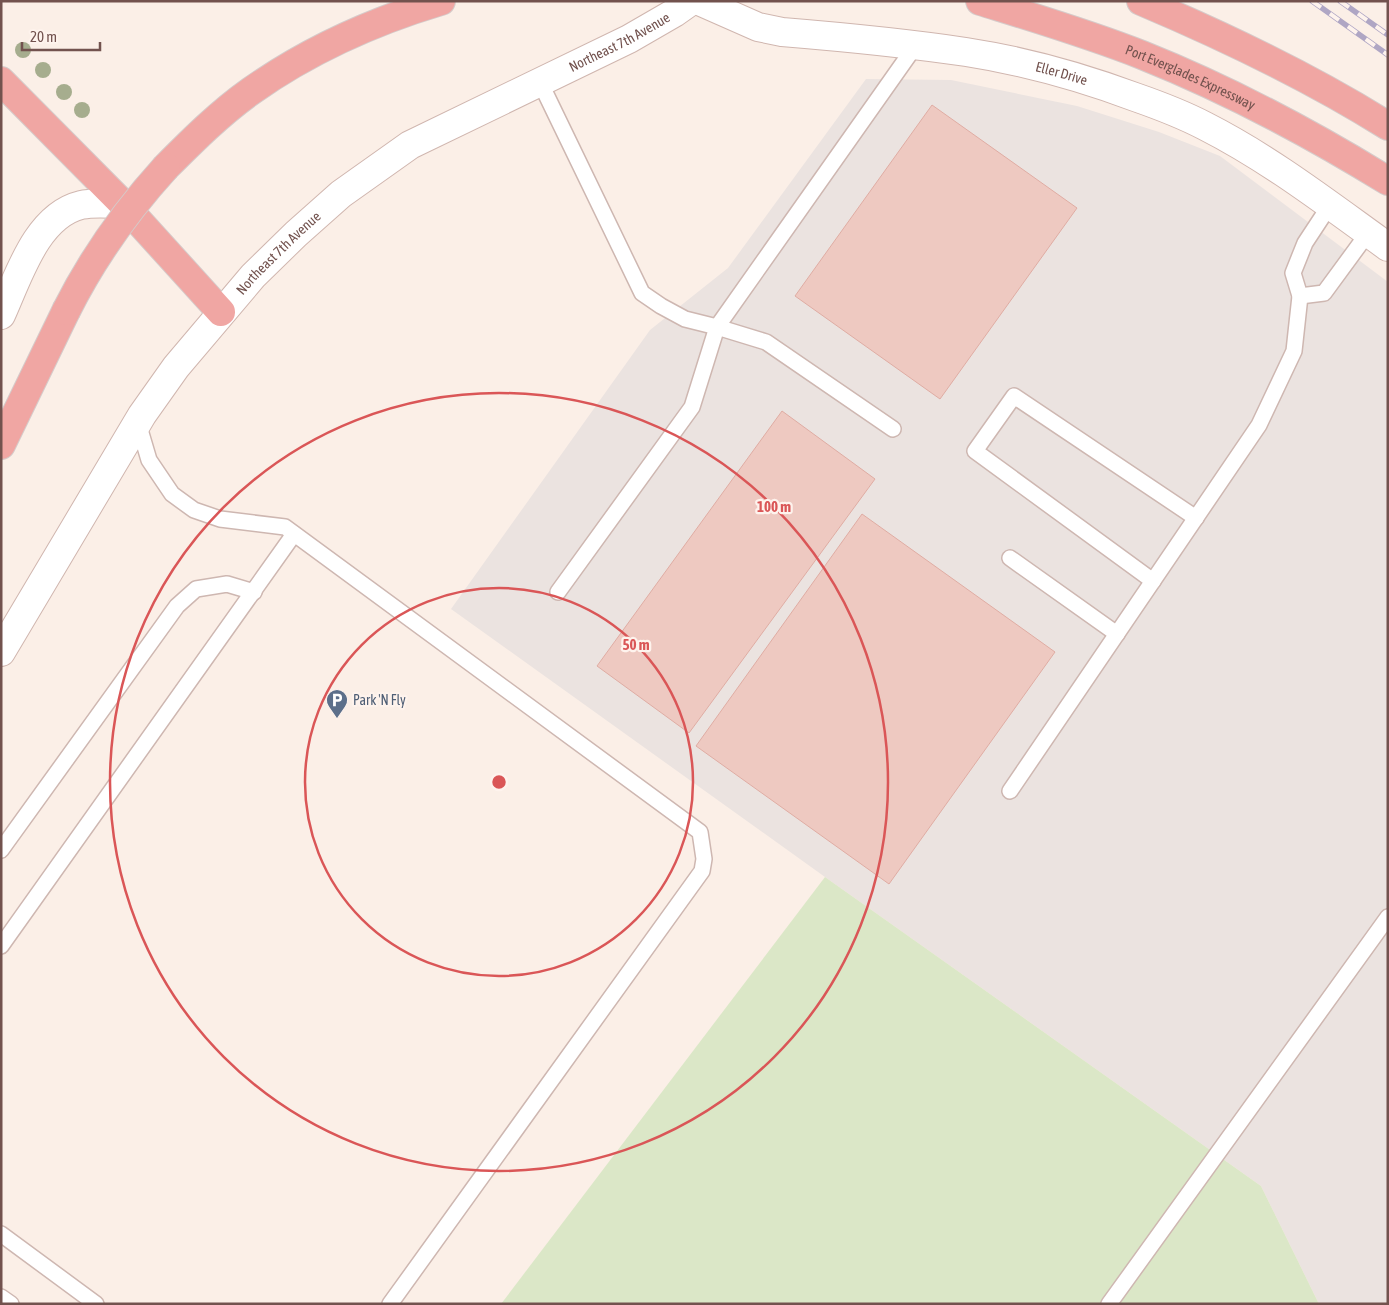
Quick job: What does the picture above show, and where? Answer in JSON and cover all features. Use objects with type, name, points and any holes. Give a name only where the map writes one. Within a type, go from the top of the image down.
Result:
[{"type":"highway","points":[[1,445],[82,279],[104,244],[141,195],[166,167],[219,116],[251,91],[288,67],[325,46],[364,28],[441,1]]},
{"type":"highway","name":"Port Everglades Expressway","points":[[980,1],[1058,25],[1143,56],[1224,91],[1299,129],[1388,181]]},
{"type":"highway","points":[[1141,1],[1197,24],[1283,66],[1388,126]]},
{"type":"highway","points":[[1,82],[123,204],[221,312]]},
{"type":"street","name":"Northeast 7th Avenue","points":[[1,652],[138,423],[176,367],[253,276],[341,194],[410,145],[629,39],[691,1]]},
{"type":"street","name":"Eller Drive","points":[[699,1],[758,27],[782,32],[967,52],[1014,61],[1114,89],[1204,125],[1246,149],[1282,171],[1378,240]]},
{"type":"street","points":[[1,315],[36,240],[45,228],[67,210],[82,205],[123,204]]},
{"type":"lane","points":[[558,592],[692,407],[718,327],[916,45]]},
{"type":"lane","points":[[540,82],[642,293],[685,319],[766,342],[894,429]]},
{"type":"lane","points":[[1010,791],[1258,425],[1294,351],[1300,296],[1293,273],[1306,243],[1330,205]]},
{"type":"lane","points":[[1300,296],[1324,294],[1378,240]]},
{"type":"lane","points":[[1153,581],[976,451],[1014,396],[1196,518]]},
{"type":"lane","points":[[138,423],[148,460],[172,494],[194,510],[220,519],[285,528],[700,832],[704,859],[702,871],[390,1304]]},
{"type":"lane","points":[[1,946],[294,534]]},
{"type":"lane","points":[[1010,558],[1117,634]]},
{"type":"lane","points":[[1,850],[177,606],[196,588],[227,584],[254,592]]},
{"type":"lane","points":[[1109,1304],[1388,917]]},
{"type":"lane","points":[[1,1234],[96,1304]]},
{"type":"lane","points":[[1,1297],[11,1304]]},
{"type":"shaded area","points":[[866,79],[951,80],[1077,106],[1159,132],[1220,156],[1388,282],[1388,1304],[1319,1304],[1261,1186],[451,609],[650,330],[728,268]]},
{"type":"green space","points":[[825,877],[1261,1186],[1319,1304],[501,1304]]},
{"type":"building","points":[[932,105],[1077,208],[940,399],[795,296]]},
{"type":"building","points":[[782,411],[875,479],[689,733],[597,666]]},
{"type":"building","points":[[862,514],[1055,652],[889,884],[696,746]]},
{"type":"railway","points":[[1312,1],[1388,55]]},
{"type":"railway","points":[[1340,1],[1388,35]]},
{"type":"place","name":"Park 'N Fly","points":[[337,719]]}]
